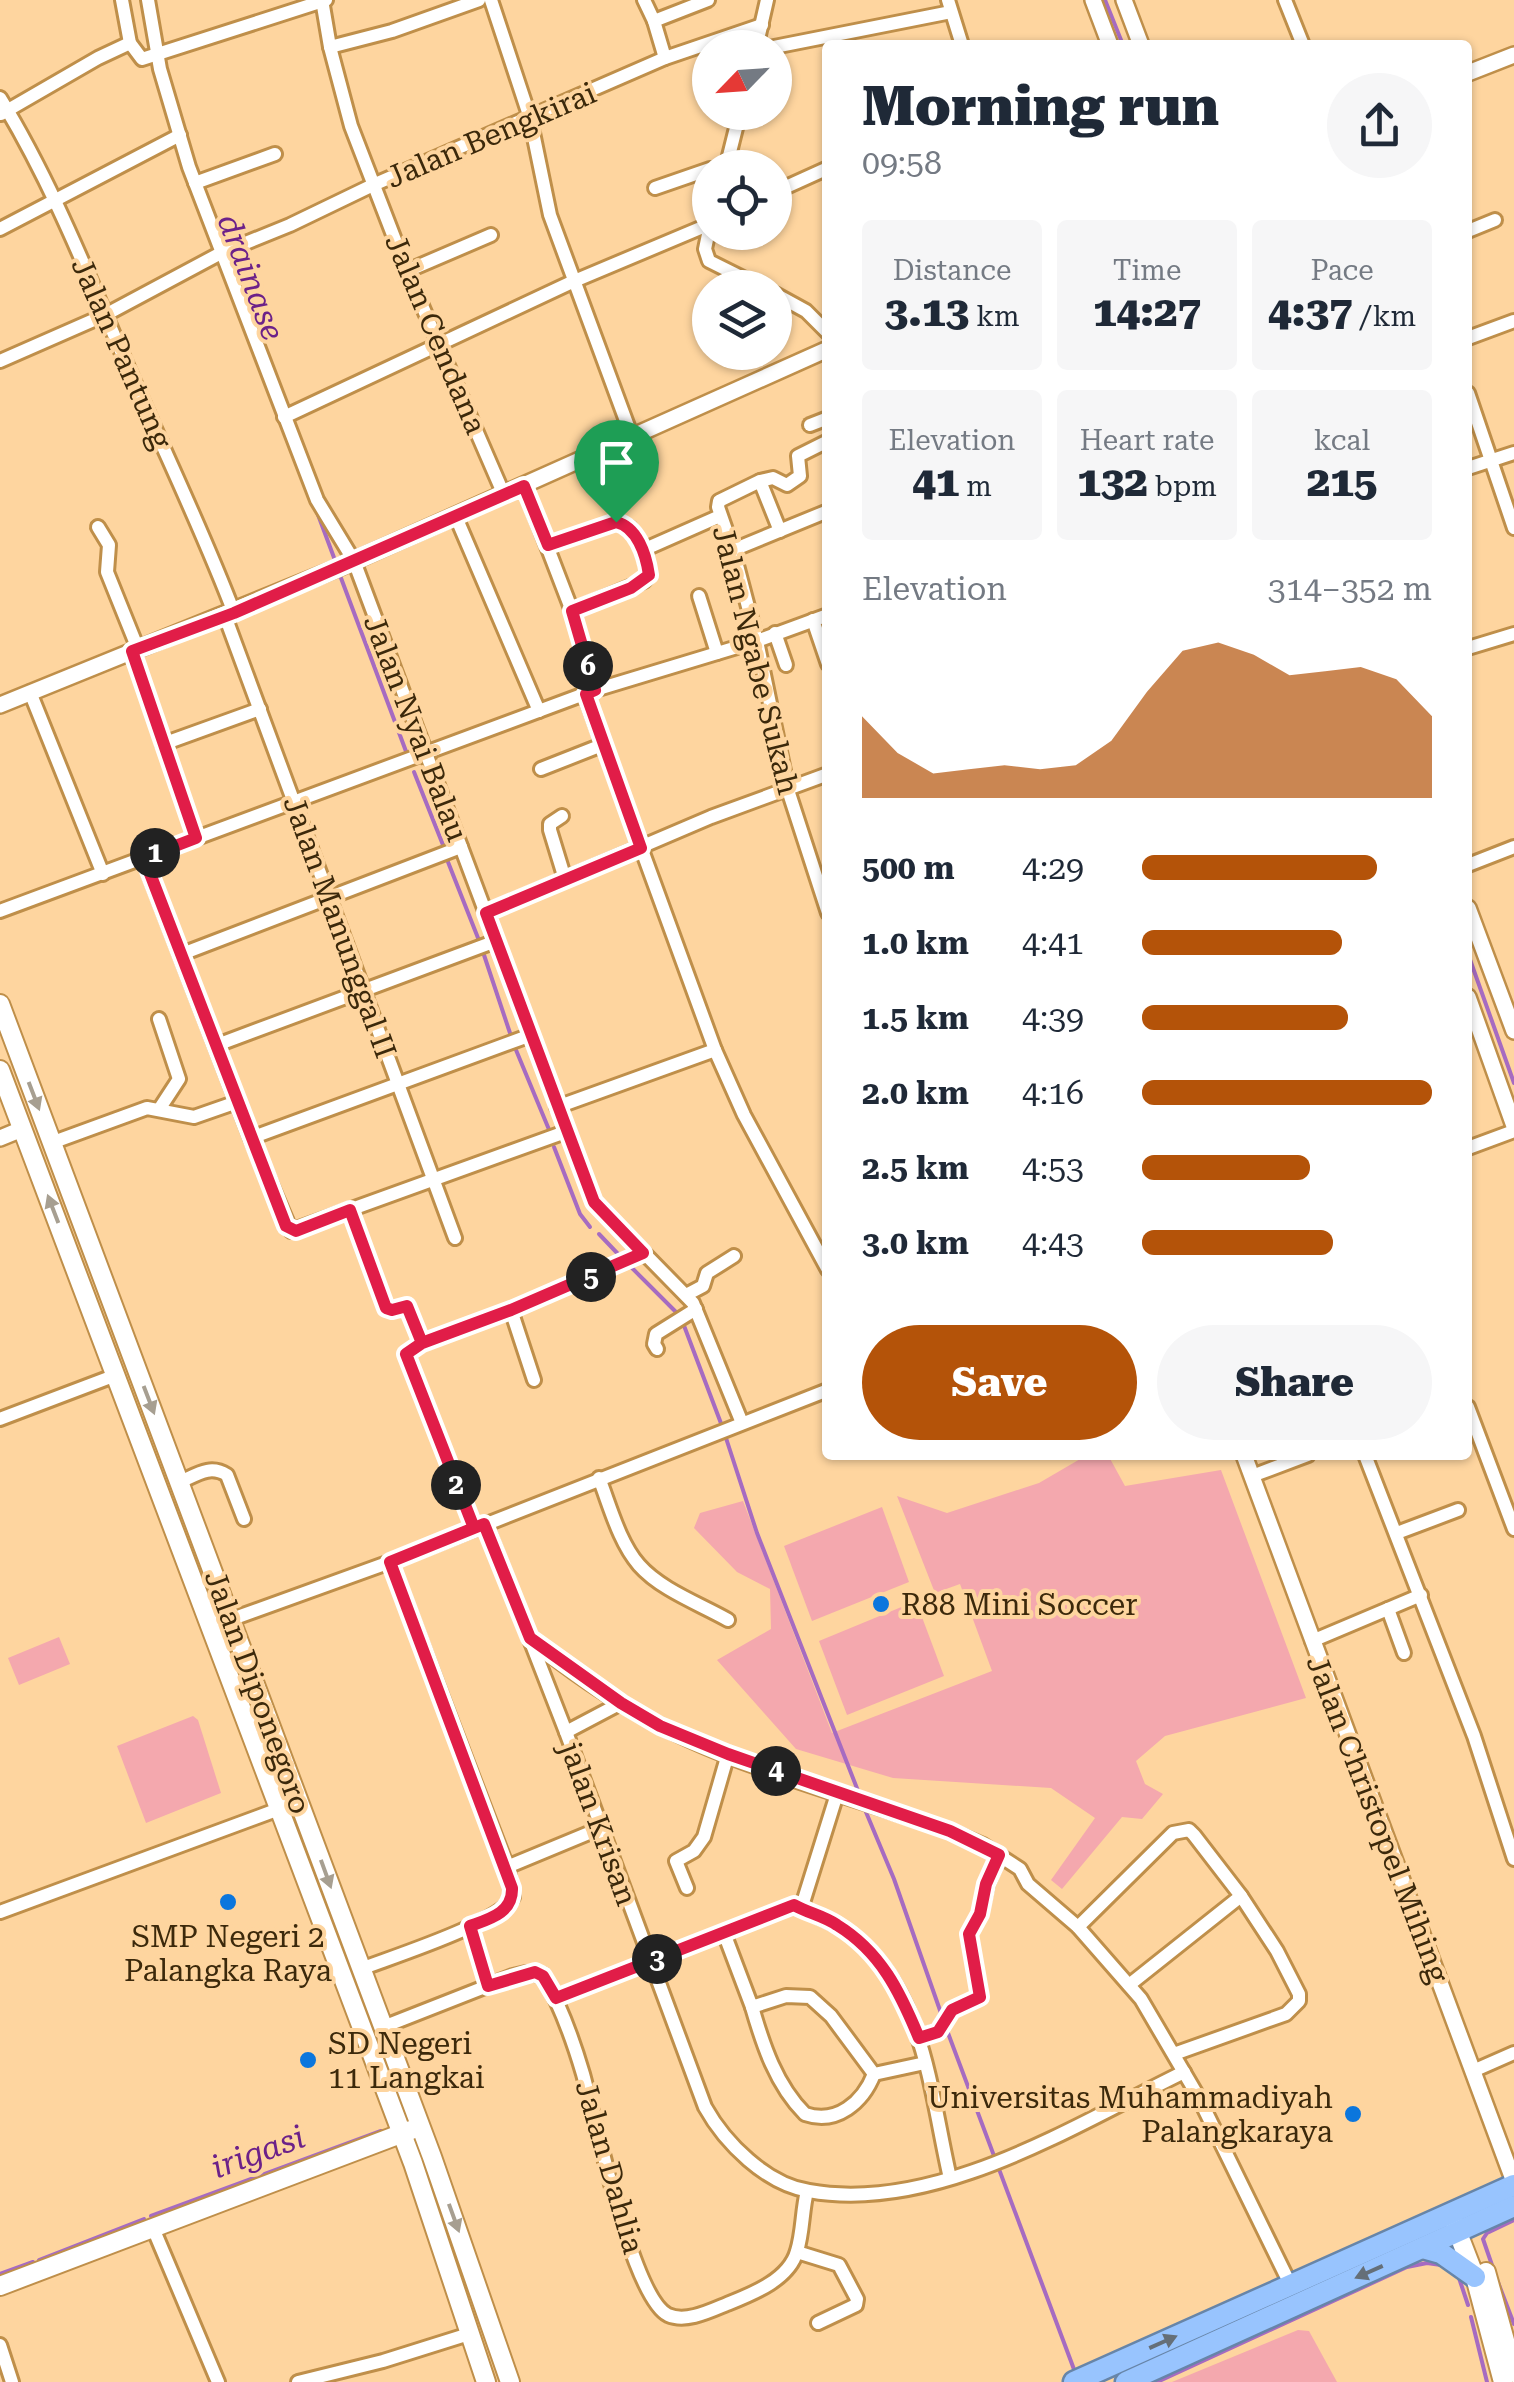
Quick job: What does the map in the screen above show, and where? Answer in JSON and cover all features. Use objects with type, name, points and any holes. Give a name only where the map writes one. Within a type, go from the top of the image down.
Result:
[{"type":"highway","points":[[1074,2382],[1423,2248],[1514,2183]]},
{"type":"highway","points":[[1126,2382],[1295,2295],[1460,2220],[1514,2206]]},
{"type":"highway","points":[[1423,2248],[1441,2253],[1476,2278]]},
{"type":"main road","name":"Jalan Diponegoro","points":[[0,1004],[384,2027],[510,2382]]},
{"type":"main road","name":"Jalan Diponegoro","points":[[0,1072],[401,2133],[486,2382]]},
{"type":"main road","points":[[68,1251],[88,1244]]},
{"type":"main road","points":[[174,1528],[194,1520]]},
{"type":"main road","points":[[212,1627],[232,1619]]},
{"type":"main road","points":[[0,2286],[420,2127]]},
{"type":"main road","points":[[1460,2220],[1503,2382]]},
{"type":"main road","points":[[1460,2220],[1496,2304],[1514,2373]]},
{"type":"street","points":[[122,0],[130,43],[151,58],[323,0]]},
{"type":"street","name":"Jalan Nyai Balau","points":[[148,0],[151,58],[170,140],[195,182],[317,500],[347,564],[454,850],[486,913],[490,944],[524,1038],[558,1107],[560,1134],[598,1210],[637,1256],[686,1296],[732,1428]]},
{"type":"street","name":"Jalan Cendana","points":[[323,0],[330,47],[350,126],[504,495]]},
{"type":"street","points":[[330,47],[392,31],[479,0]]},
{"type":"street","points":[[491,0],[530,118],[550,215],[632,437]]},
{"type":"street","points":[[644,0],[665,58]]},
{"type":"street","points":[[654,21],[708,0]]},
{"type":"street","points":[[761,30],[767,0]]},
{"type":"street","points":[[1093,0],[1108,40]]},
{"type":"street","points":[[1124,0],[1140,40]]},
{"type":"street","points":[[1286,0],[1301,40]]},
{"type":"street","points":[[792,42],[950,6],[960,40]]},
{"type":"street","name":"Jalan Bengkirai","points":[[0,361],[105,315],[222,252],[373,185],[665,58],[762,25]]},
{"type":"street","points":[[2,108],[130,43]]},
{"type":"street","points":[[1472,71],[1514,55]]},
{"type":"street","name":"Jalan Pantung","points":[[2,108],[52,200],[206,539],[230,614]]},
{"type":"street","points":[[0,229],[170,140]]},
{"type":"street","points":[[195,182],[274,154]]},
{"type":"street","points":[[792,184],[822,171]]},
{"type":"street","points":[[655,188],[692,176]]},
{"type":"street","points":[[1472,229],[1495,220]]},
{"type":"street","points":[[284,417],[572,282],[692,232]]},
{"type":"street","points":[[407,270],[491,235]]},
{"type":"street","points":[[704,250],[710,261],[728,270]]},
{"type":"street","points":[[792,303],[806,310],[822,327]]},
{"type":"street","points":[[1472,337],[1514,321]]},
{"type":"street","points":[[0,705],[347,564],[822,353]]},
{"type":"street","points":[[1472,405],[1514,528]]},
{"type":"street","points":[[810,425],[822,420]]},
{"type":"street","points":[[760,481],[773,478],[787,485],[800,476],[798,456],[822,444]]},
{"type":"street","points":[[1472,467],[1514,454]]},
{"type":"street","name":"Jalan Ngabe Sukah","points":[[780,531],[760,481],[718,501],[757,641],[788,790],[822,895]]},
{"type":"street","points":[[524,486],[572,611],[602,745],[715,1050],[744,1114],[822,1259]]},
{"type":"street","points":[[733,550],[822,514]]},
{"type":"street","points":[[643,550],[720,516]]},
{"type":"street","points":[[456,517],[539,711]]},
{"type":"street","points":[[548,545],[616,522],[630,528],[643,550],[649,575],[644,581],[572,611]]},
{"type":"street","points":[[98,527],[109,545],[107,572],[196,838]]},
{"type":"street","points":[[699,596],[718,653]]},
{"type":"street","name":"Jalan Manunggal II","points":[[230,614],[362,993],[456,1238]]},
{"type":"street","points":[[0,911],[590,692],[757,641],[822,616]]},
{"type":"street","points":[[813,620],[822,646]]},
{"type":"street","points":[[774,634],[786,665]]},
{"type":"street","points":[[1472,647],[1514,634]]},
{"type":"street","points":[[30,692],[103,874]]},
{"type":"street","points":[[163,744],[260,709]]},
{"type":"street","points":[[542,769],[602,745]]},
{"type":"street","points":[[486,913],[748,802],[822,776]]},
{"type":"street","points":[[562,816],[550,824],[550,830],[565,879]]},
{"type":"street","points":[[1472,863],[1514,847]]},
{"type":"street","points":[[182,954],[454,850]]},
{"type":"street","points":[[144,858],[264,1171],[291,1230],[560,1134]]},
{"type":"street","points":[[1472,919],[1514,1030]]},
{"type":"street","points":[[217,1046],[490,944]]},
{"type":"street","points":[[1472,1007],[1514,1128],[1472,1146]]},
{"type":"street","points":[[159,1020],[179,1079],[160,1108]]},
{"type":"street","points":[[251,1138],[524,1038]]},
{"type":"street","points":[[558,1107],[715,1050]]},
{"type":"street","points":[[51,1143],[147,1108],[194,1116],[238,1102]]},
{"type":"street","points":[[0,1138],[22,1130]]},
{"type":"street","points":[[350,1210],[386,1308],[407,1306],[422,1343],[637,1256]]},
{"type":"street","points":[[686,1296],[703,1286],[708,1273],[734,1256]]},
{"type":"street","points":[[511,1310],[534,1380]]},
{"type":"street","points":[[657,1350],[656,1334],[689,1313]]},
{"type":"street","name":"jalan Krisan","points":[[422,1343],[406,1354],[530,1638],[648,1962],[716,2127],[759,2168],[806,2191],[896,2190],[991,2167],[1184,2072]]},
{"type":"street","points":[[0,1419],[116,1375]]},
{"type":"street","points":[[232,1619],[390,1562],[822,1392]]},
{"type":"street","points":[[1472,1418],[1514,1528]]},
{"type":"street","name":"Jalan Christopel Mihing","points":[[1246,1460],[1514,2183]]},
{"type":"street","points":[[1252,1476],[1295,1460]]},
{"type":"street","points":[[1368,1460],[1474,1736],[1514,1859]]},
{"type":"street","points":[[180,1482],[209,1470],[222,1472],[227,1475],[244,1519]]},
{"type":"street","points":[[600,1478],[615,1520],[639,1565],[654,1578],[728,1620]]},
{"type":"street","points":[[1397,1533],[1458,1510]]},
{"type":"street","points":[[361,1969],[501,1912],[510,1905],[512,1888],[390,1562]]},
{"type":"street","points":[[1312,1641],[1421,1595]]},
{"type":"street","points":[[1388,1609],[1404,1652]]},
{"type":"street","points":[[530,1638],[660,1726],[728,1754],[950,1831],[1020,1869],[1028,1884],[1078,1927],[1129,1985],[1174,2054],[1295,2295]]},
{"type":"street","points":[[566,1732],[621,1703]]},
{"type":"street","points":[[687,1888],[676,1861],[694,1851],[704,1836],[728,1754]]},
{"type":"street","points":[[801,1909],[844,1795]]},
{"type":"street","points":[[0,1912],[279,1809]]},
{"type":"street","points":[[507,1867],[601,1828]]},
{"type":"street","points":[[1078,1927],[1172,1833],[1180,1830],[1194,1835],[1242,1896],[1277,1951],[1299,2001],[1286,2014],[1174,2054]]},
{"type":"street","points":[[919,2038],[938,2031],[952,2010],[980,1995],[969,1934],[980,1914],[986,1884],[999,1855]]},
{"type":"street","points":[[1129,1985],[1242,1896]]},
{"type":"street","points":[[384,2027],[535,1972],[543,1976],[556,1998],[794,1905],[838,1925],[876,1956],[904,2000],[919,2038],[950,2178]]},
{"type":"street","points":[[470,1926],[488,1986]]},
{"type":"street","points":[[724,1933],[770,2061],[804,2114],[824,2117],[847,2110],[867,2093],[874,2074]]},
{"type":"street","points":[[752,2007],[786,1996],[810,1997],[831,2016],[874,2074]]},
{"type":"street","name":"Jalan Dahlia","points":[[556,1998],[582,2073],[622,2224],[656,2304],[667,2314],[680,2318],[707,2312],[766,2285],[790,2265],[797,2252]]},
{"type":"street","points":[[1473,2072],[1514,2054]]},
{"type":"street","points":[[874,2074],[925,2063]]},
{"type":"street","points":[[806,2191],[797,2252],[839,2266],[858,2299],[856,2305],[818,2323]]},
{"type":"street","points":[[153,2228],[218,2382]]},
{"type":"street","points":[[298,2382],[469,2334]]},
{"type":"street","points":[[0,2345],[12,2382]]},
{"type":"shaded area","points":[[1078,1460],[1111,1460],[1125,1486],[1221,1470],[1306,1698],[1165,1736],[1136,1761],[1145,1784],[1163,1794],[1142,1819],[1122,1817],[1062,1889],[1051,1880],[1095,1818],[1051,1788],[893,1778],[796,1749],[717,1660],[771,1629],[770,1589],[737,1572],[694,1528],[700,1513],[743,1501],[832,1733],[992,1671],[960,1584],[935,1593],[897,1496],[947,1513],[1039,1483]]},
{"type":"shaded area","points":[[882,1507],[909,1582],[812,1621],[784,1546]]},
{"type":"shaded area","points":[[916,1601],[944,1676],[847,1715],[819,1641]]},
{"type":"shaded area","points":[[59,1637],[70,1664],[19,1685],[8,1658]]},
{"type":"shaded area","points":[[193,1716],[198,1720],[221,1793],[146,1823],[117,1746]]},
{"type":"shaded area","points":[[1298,2330],[1309,2331],[1337,2382],[1172,2382]]},
{"type":"waterway","points":[[1105,0],[1121,40]]},
{"type":"waterway","name":"drainase","points":[[317,512],[336,563]]},
{"type":"waterway","points":[[341,578],[407,754]]},
{"type":"waterway","points":[[414,772],[443,845]]},
{"type":"waterway","points":[[448,862],[480,943]]},
{"type":"waterway","points":[[484,955],[510,1033]]},
{"type":"waterway","points":[[1472,965],[1514,1083]]},
{"type":"waterway","points":[[516,1050],[550,1132]]},
{"type":"waterway","points":[[554,1147],[580,1214],[590,1227]]},
{"type":"waterway","points":[[599,1234],[619,1255]]},
{"type":"waterway","points":[[632,1268],[678,1314]]},
{"type":"waterway","points":[[683,1323],[722,1426]]},
{"type":"waterway","points":[[725,1435],[757,1533],[860,1796]]},
{"type":"waterway","points":[[863,1805],[894,1879],[942,2016]]},
{"type":"waterway","points":[[945,2025],[1075,2372]]},
{"type":"waterway","name":"irigasi","points":[[151,2216],[381,2131]]},
{"type":"waterway","name":"irigasi","points":[[39,2260],[144,2219]]},
{"type":"waterway","points":[[1493,2268],[1483,2239],[1487,2233],[1514,2220]]},
{"type":"waterway","name":"irigasi","points":[[0,2274],[33,2262]]},
{"type":"waterway","points":[[1157,2382],[1407,2267],[1441,2265]]},
{"type":"waterway","points":[[1458,2275],[1468,2305]]},
{"type":"waterway","points":[[1496,2277],[1514,2324]]},
{"type":"waterway","points":[[1471,2317],[1487,2382]]},
{"type":"place","name":"R88 Mini Soccer","points":[[881,1604]]},
{"type":"place","name":"SMP Negeri 2 Palangka Raya","points":[[228,1902]]},
{"type":"place","name":"SD Negeri 11 Langkai","points":[[308,2060]]},
{"type":"place","name":"Universitas Muhammadiyah Palangkaraya","points":[[1353,2114]]},
{"type":"route","points":[[616,522],[548,545],[524,486],[234,613],[132,651],[196,838],[144,858],[286,1226],[296,1231],[350,1210],[386,1308],[407,1306],[422,1343],[406,1354],[474,1528],[390,1562],[512,1888],[507,1908],[470,1926],[488,1986],[535,1972],[543,1976],[556,1998],[794,1905],[838,1925],[876,1956],[898,1988],[919,2038],[938,2032],[952,2010],[980,1997],[969,1934],[980,1914],[986,1884],[999,1855],[950,1831],[837,1794],[660,1726],[530,1638],[484,1524],[474,1528],[437,1438],[406,1354],[422,1343],[511,1310],[643,1253],[594,1202],[486,913],[641,848],[586,694],[595,690],[572,611],[631,588],[649,575],[643,550],[630,528],[616,522]]}]
